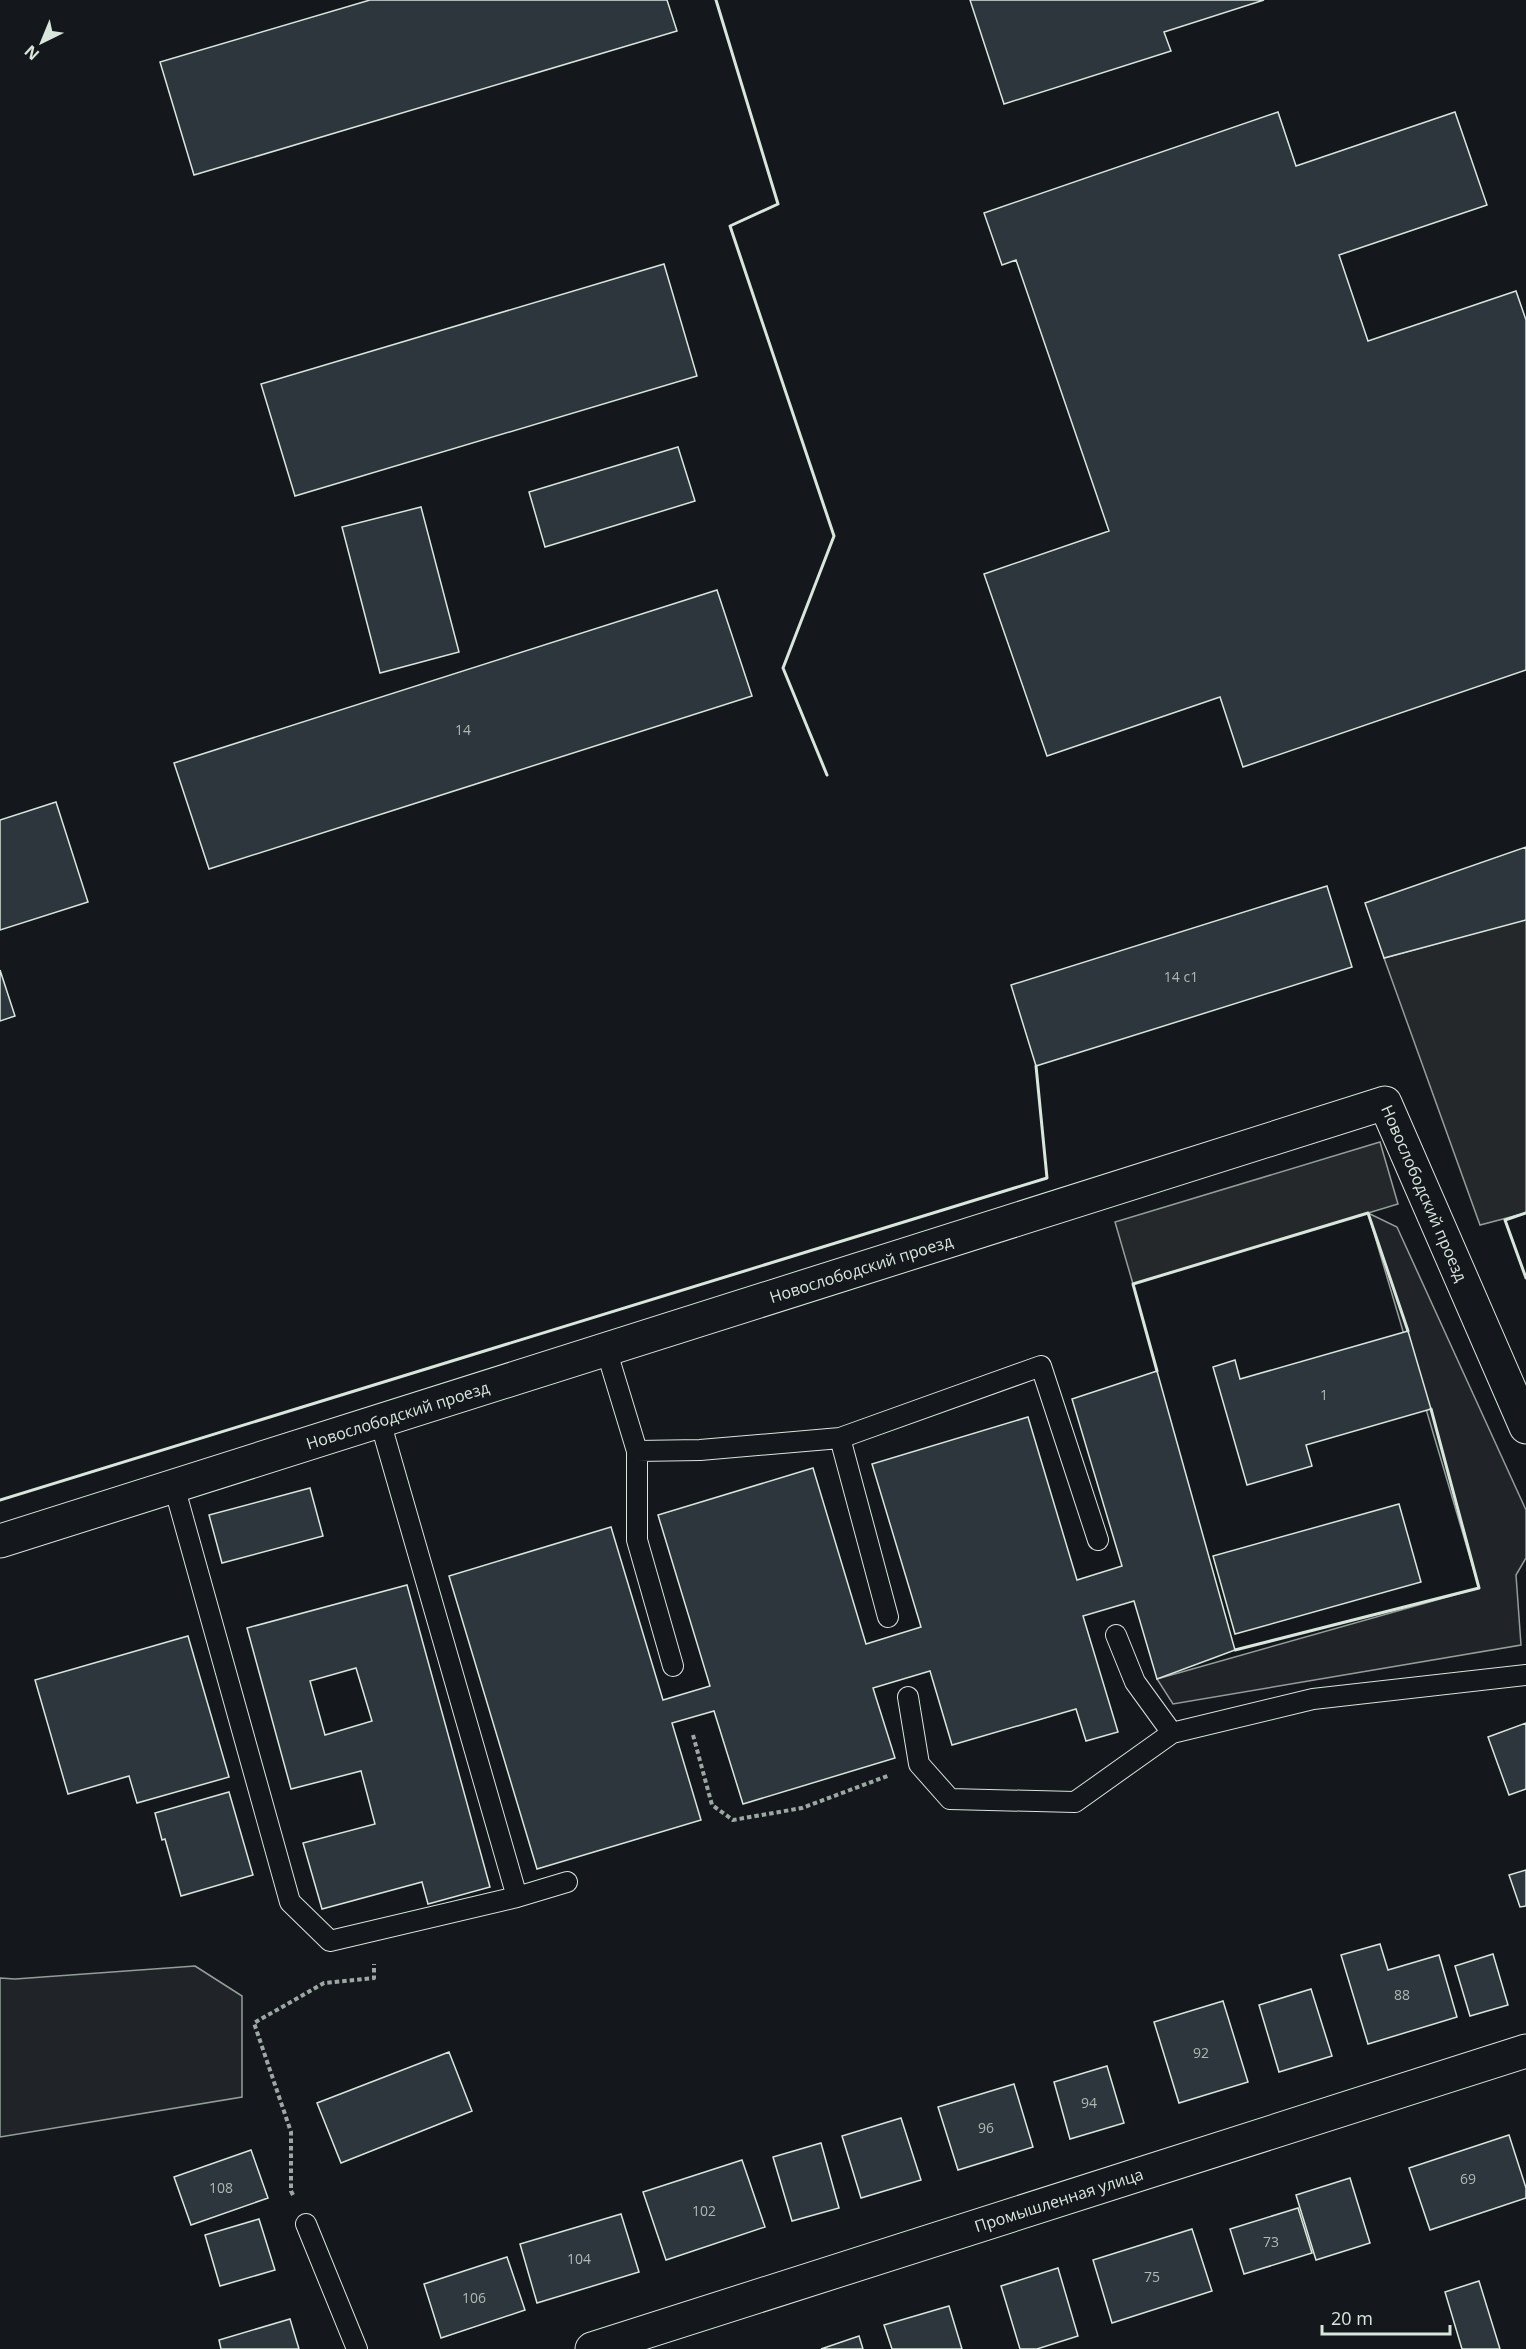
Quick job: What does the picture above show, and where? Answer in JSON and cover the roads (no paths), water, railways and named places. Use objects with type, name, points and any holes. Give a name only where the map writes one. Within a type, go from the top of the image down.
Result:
[{"type":"street","name":"Новослободский проезд","points":[[0,1541],[1385,1103],[1526,1427]]},
{"type":"street","name":"Промышленная улица","points":[[592,2349],[1526,2051]]},
{"type":"lane","points":[[606,1349],[637,1451],[637,1539],[673,1666]]},
{"type":"lane","points":[[637,1451],[700,1450],[840,1438],[1041,1366],[1098,1540]]},
{"type":"lane","points":[[380,1421],[517,1897]]},
{"type":"lane","points":[[840,1438],[888,1617]]},
{"type":"lane","points":[[174,1486],[290,1902],[330,1941],[517,1897],[567,1882]]},
{"type":"lane","points":[[1116,1635],[1135,1682],[1172,1733]]},
{"type":"lane","points":[[908,1696],[919,1764],[950,1800],[1075,1802],[1172,1733],[1313,1699],[1526,1676]]},
{"type":"lane","points":[[306,2224],[357,2349]]}]
